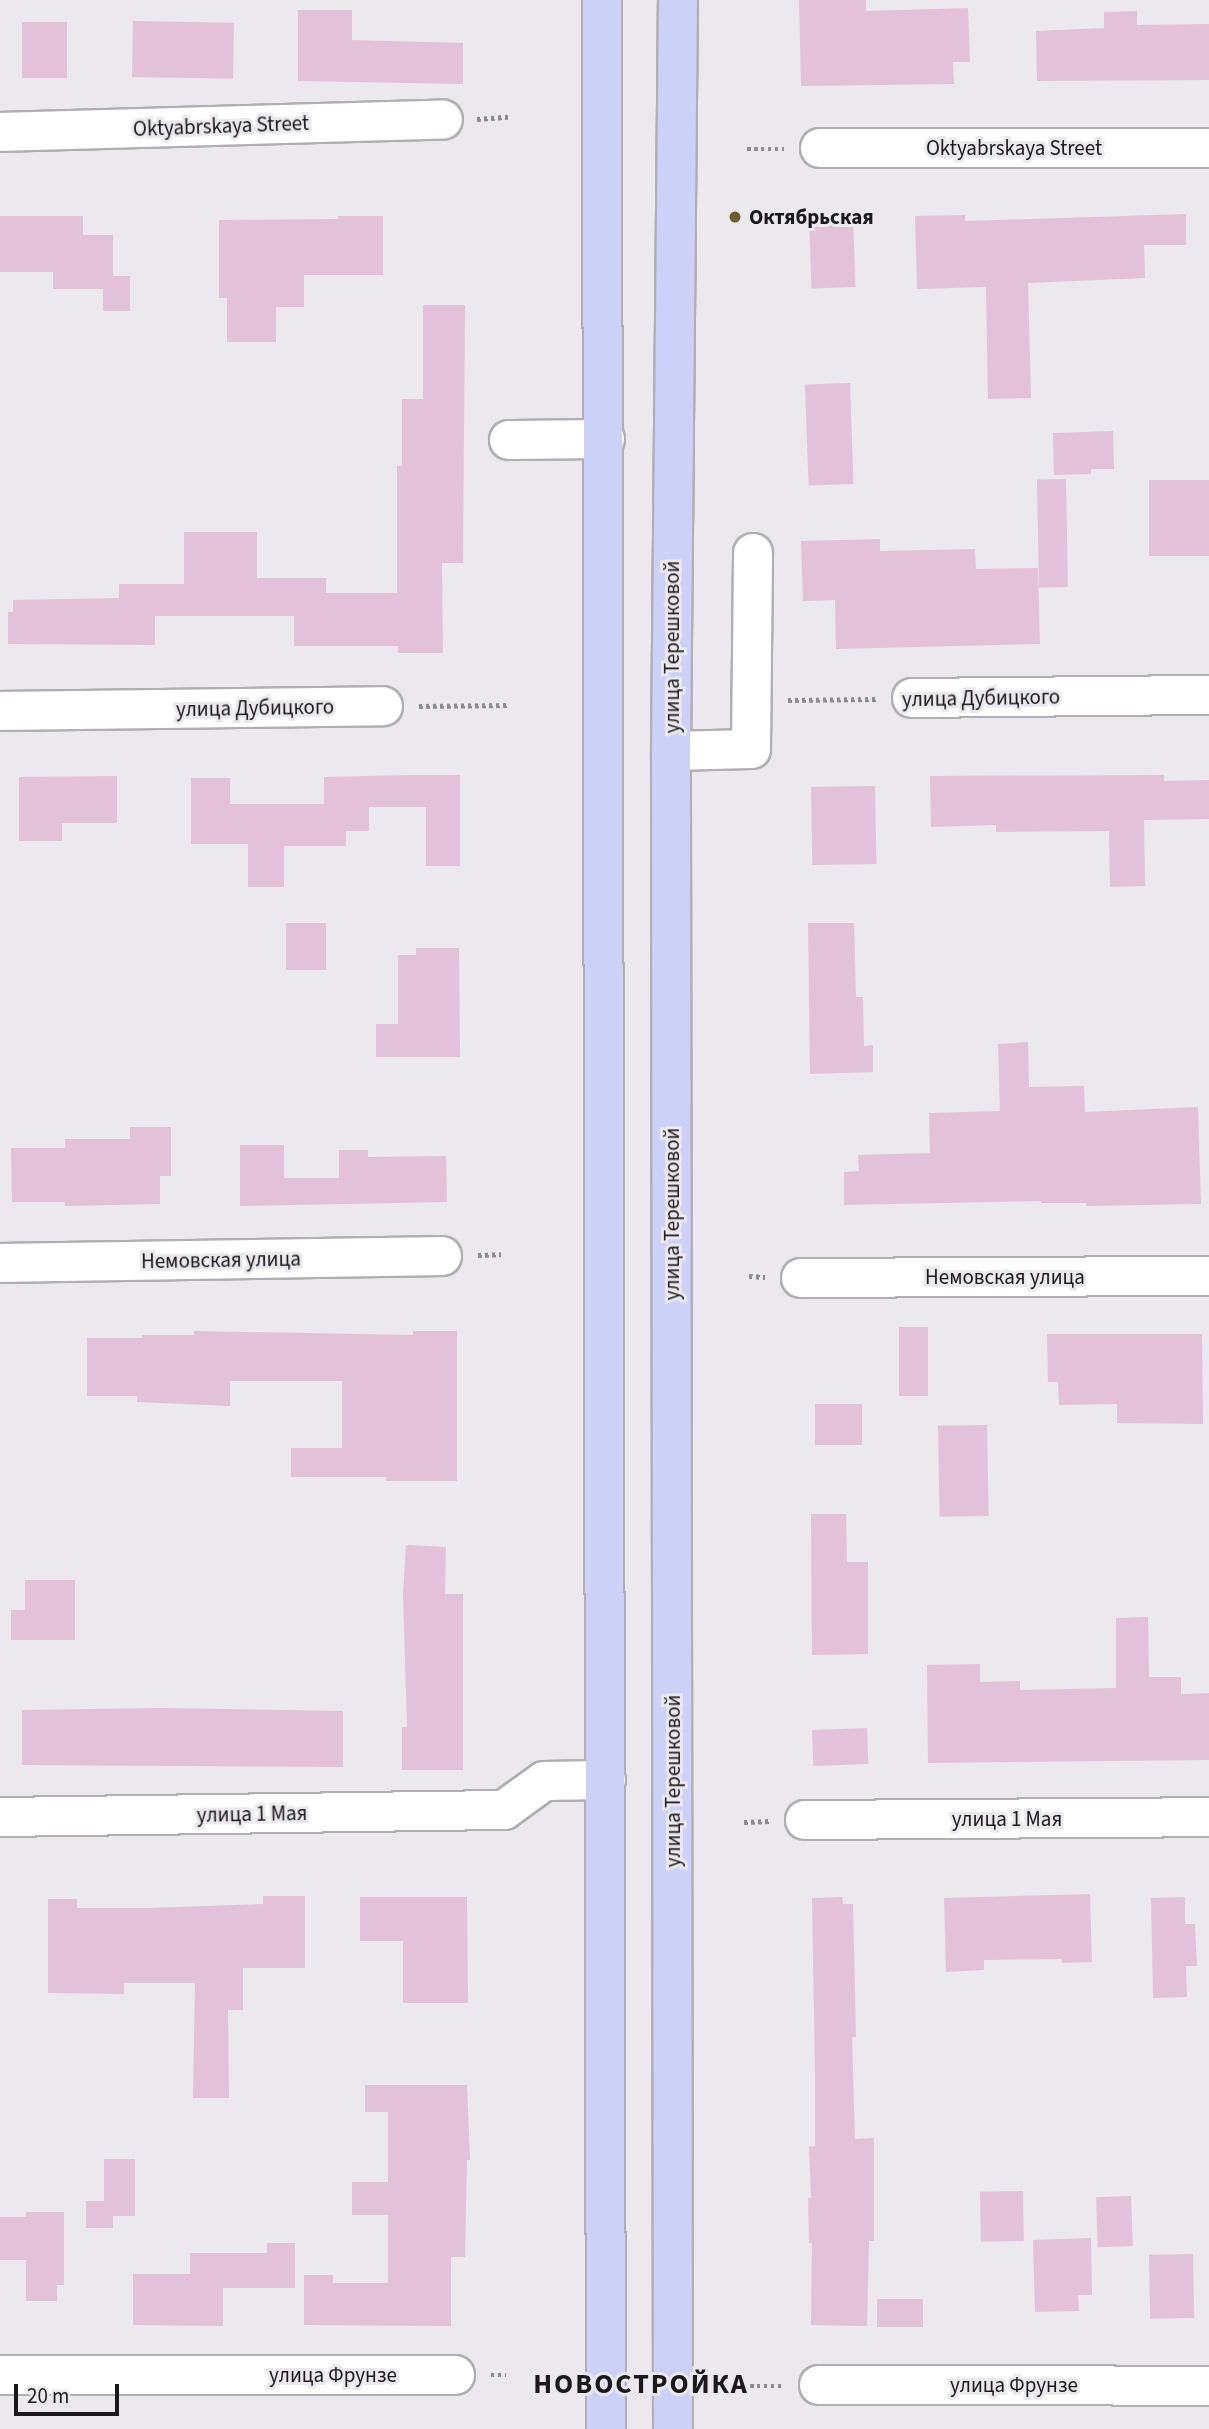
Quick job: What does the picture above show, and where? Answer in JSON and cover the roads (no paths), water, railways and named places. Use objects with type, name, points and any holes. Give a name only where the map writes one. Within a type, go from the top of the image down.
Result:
[{"type":"main road","points":[[602,0],[605,439],[606,2429]]},
{"type":"main road","name":"улица Терешковой","points":[[673,2429],[671,751],[678,0]]},
{"type":"street","name":"Oktyabrskaya Street","points":[[0,132],[443,120]]},
{"type":"street","name":"Oktyabrskaya Street","points":[[820,148],[1209,148]]},
{"type":"street","points":[[509,440],[605,439]]},
{"type":"street","points":[[671,751],[751,749],[753,553]]},
{"type":"street","name":"улица Дубицкого","points":[[912,698],[1209,695]]},
{"type":"street","name":"улица Дубицкого","points":[[0,711],[383,706]]},
{"type":"street","name":"Немовская улица","points":[[0,1263],[442,1256]]},
{"type":"street","name":"Немовская улица","points":[[801,1278],[1209,1276]]},
{"type":"street","name":"улица 1 Мая","points":[[0,1817],[504,1810],[544,1781],[606,1780]]},
{"type":"street","name":"улица 1 Мая","points":[[805,1820],[1209,1817]]},
{"type":"street","name":"улица Фрунзе","points":[[0,2375],[455,2375]]},
{"type":"street","name":"улица Фрунзе","points":[[819,2385],[1209,2386]]},
{"type":"place","name":"Октябрьская","points":[[735,217]]},
{"type":"district","name":"НОВОСТРОЙКА","points":[[641,2384]]}]
